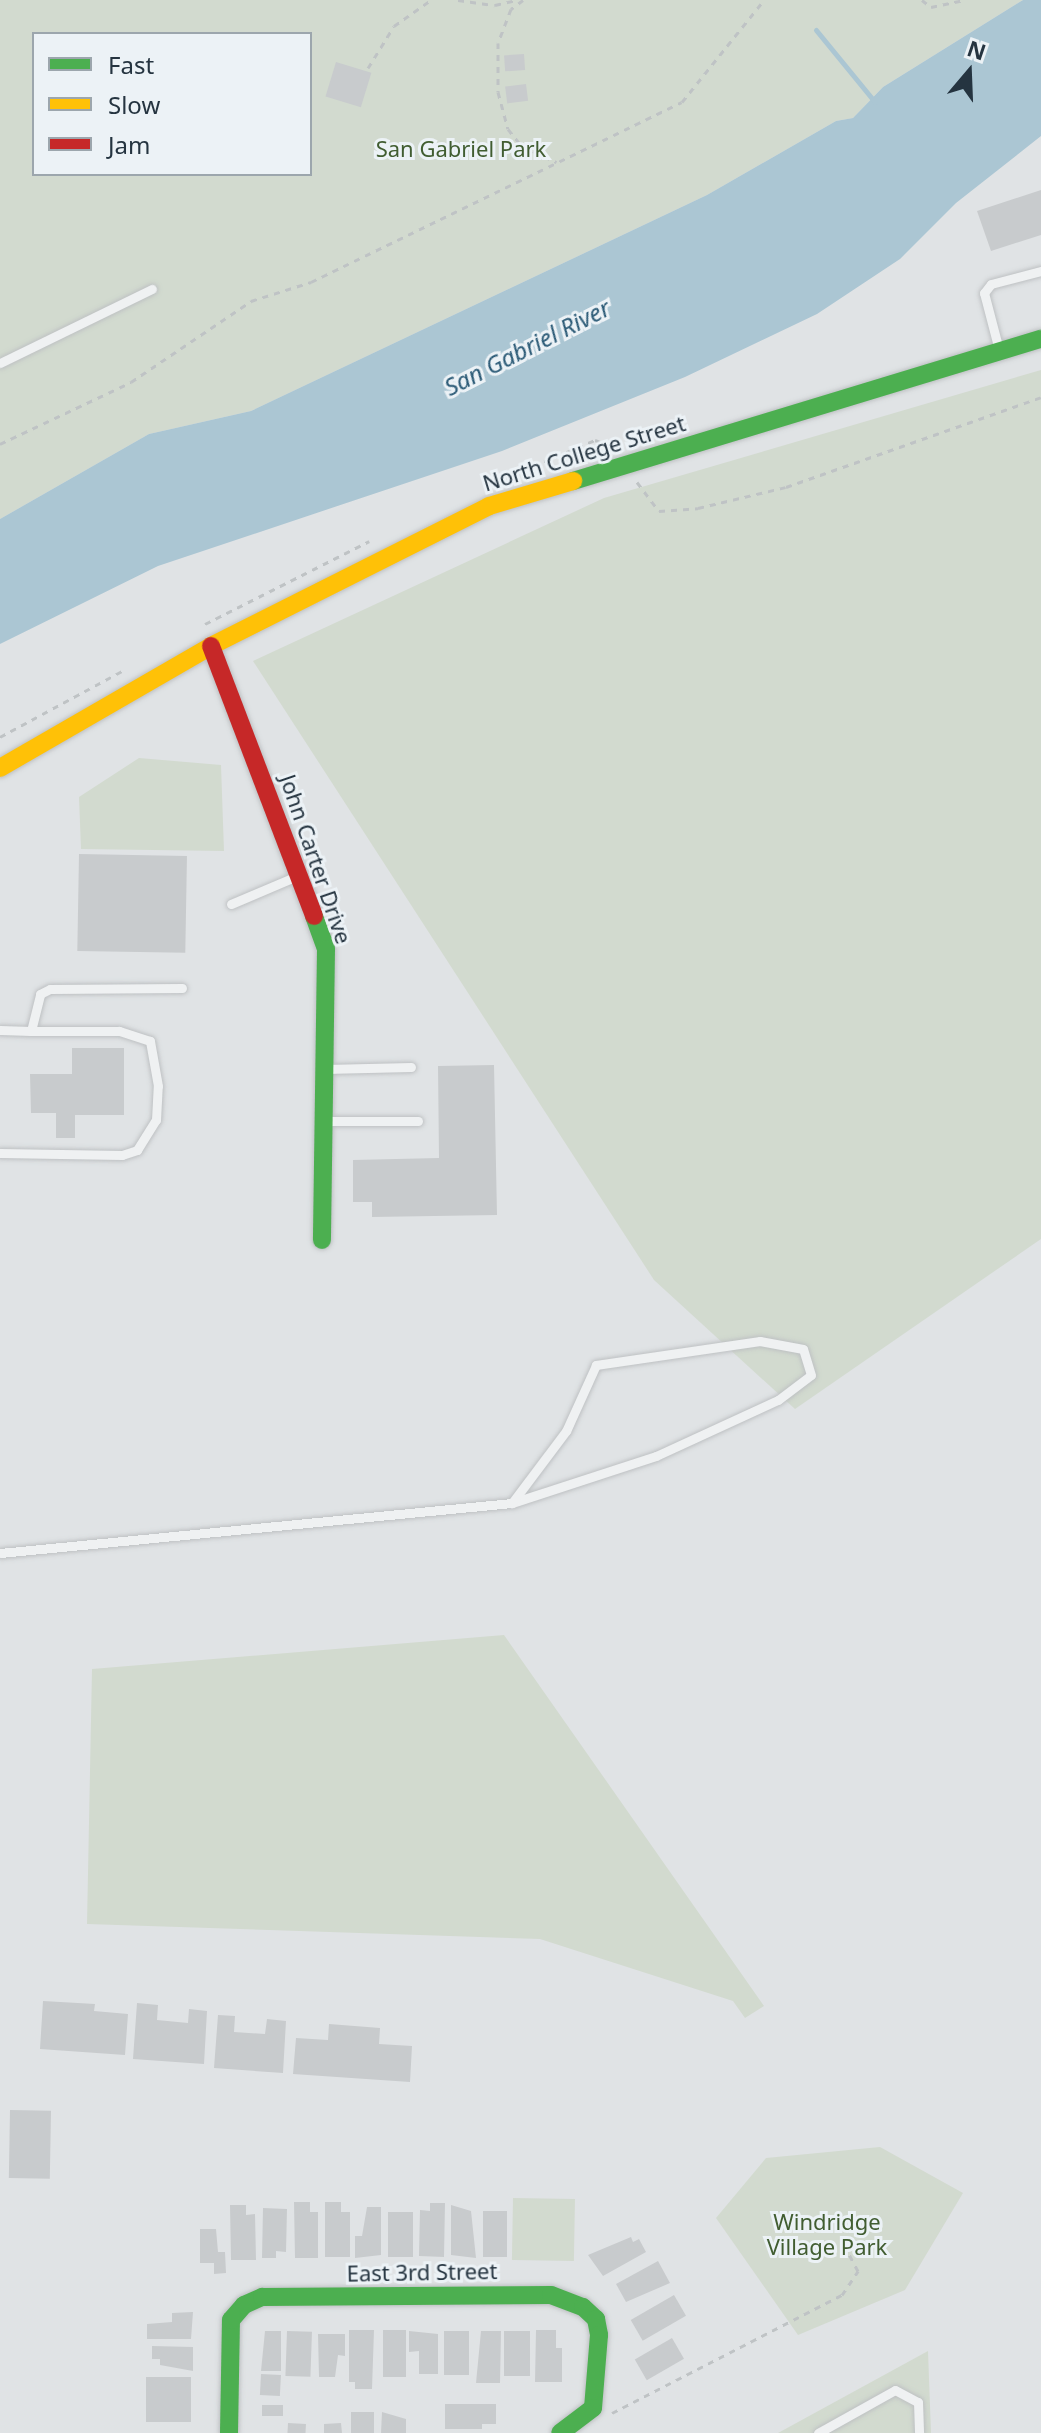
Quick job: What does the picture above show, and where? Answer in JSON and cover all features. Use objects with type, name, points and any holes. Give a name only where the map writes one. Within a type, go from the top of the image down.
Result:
[{"type":"street","name":"North College Street","points":[[0,768],[211,646],[489,506],[628,463],[802,415],[1041,339]]},
{"type":"street","name":"John Carter Drive","points":[[211,646],[326,949],[322,1240]]},
{"type":"street","name":"East 3rd Street","points":[[229,2433],[227,2342],[231,2320],[244,2305],[262,2297],[535,2295],[568,2298],[583,2307],[596,2319],[599,2335],[593,2408],[560,2433]]},
{"type":"lane","points":[[999,350],[984,293],[991,284],[1041,271]]},
{"type":"lane","points":[[0,363],[152,289]]},
{"type":"lane","points":[[231,904],[300,874]]},
{"type":"lane","points":[[31,1031],[40,994],[50,989],[182,988]]},
{"type":"lane","points":[[0,1030],[119,1031],[150,1041],[158,1086],[156,1120],[149,1137],[122,1155],[0,1153]]},
{"type":"lane","points":[[325,1069],[411,1067]]},
{"type":"lane","points":[[324,1121],[418,1121]]},
{"type":"lane","points":[[0,1553],[512,1503],[656,1456],[778,1400],[811,1375],[803,1349],[760,1341],[596,1365],[566,1431],[512,1503]]},
{"type":"lane","points":[[818,2433],[895,2390],[918,2402],[919,2433]]},
{"type":"path","points":[[368,68],[394,26],[431,0]]},
{"type":"path","points":[[458,0],[495,5],[520,0]]},
{"type":"path","points":[[520,0],[511,9],[498,43],[498,92],[508,129],[522,146],[556,162]]},
{"type":"path","points":[[0,444],[131,382],[251,301],[311,282],[682,102],[764,0]]},
{"type":"path","points":[[922,0],[931,7],[964,0]]},
{"type":"path","points":[[503,479],[595,440],[623,450],[659,511],[698,508],[786,487],[1041,397]]},
{"type":"path","points":[[193,633],[218,614],[372,539]]},
{"type":"path","points":[[0,737],[139,663]]},
{"type":"path","points":[[605,2413],[842,2295],[858,2271],[841,2239]]},
{"type":"green space","name":"San Gabriel Park","points":[[0,0],[1023,0],[883,87],[853,118],[836,121],[707,195],[251,411],[149,434],[0,519]]},
{"type":"green space","points":[[1041,370],[1041,1239],[795,1409],[654,1280],[253,661],[604,498]]},
{"type":"green space","points":[[139,758],[221,765],[224,851],[81,849],[79,797]]},
{"type":"green space","points":[[504,1635],[764,2006],[745,2018],[733,2001],[540,1939],[87,1924],[92,1669]]},
{"type":"green space","name":"Windridge Village Park","points":[[880,2147],[963,2193],[905,2290],[798,2335],[716,2218],[766,2158]]},
{"type":"green space","points":[[513,2198],[575,2199],[574,2261],[512,2260]]},
{"type":"green space","points":[[928,2351],[931,2433],[778,2433]]},
{"type":"water","name":"San Gabriel River","points":[[1023,0],[1041,0],[1041,136],[956,203],[900,259],[817,314],[685,377],[502,451],[158,566],[0,644],[0,519],[149,434],[251,411],[707,195],[836,121],[853,118],[883,87]]},
{"type":"building","points":[[524,54],[525,70],[505,71],[504,55]]},
{"type":"building","points":[[336,62],[371,73],[361,107],[325,96]]},
{"type":"building","points":[[526,84],[528,101],[507,103],[505,87]]},
{"type":"building","points":[[1041,190],[1041,235],[991,251],[977,211]]},
{"type":"building","points":[[79,854],[187,856],[185,953],[77,951]]},
{"type":"building","points":[[72,1048],[124,1048],[124,1115],[75,1115],[75,1138],[56,1138],[56,1113],[31,1113],[30,1074],[72,1074]]},
{"type":"building","points":[[494,1065],[497,1215],[372,1217],[372,1202],[353,1202],[353,1160],[439,1158],[438,1066]]},
{"type":"building","points":[[43,2001],[95,2004],[94,2011],[128,2014],[125,2055],[40,2049]]},
{"type":"building","points":[[137,2003],[158,2005],[157,2020],[188,2023],[189,2009],[207,2011],[204,2064],[133,2059]]},
{"type":"building","points":[[218,2015],[235,2016],[234,2032],[265,2034],[267,2019],[286,2021],[283,2073],[214,2068]]},
{"type":"building","points":[[329,2024],[380,2028],[379,2044],[412,2046],[410,2082],[293,2074],[296,2038],[328,2040]]},
{"type":"building","points":[[10,2110],[51,2111],[50,2179],[9,2178]]},
{"type":"building","points":[[294,2202],[310,2202],[310,2212],[318,2212],[318,2258],[295,2258]]},
{"type":"building","points":[[325,2202],[341,2202],[341,2212],[350,2212],[350,2257],[325,2257]]},
{"type":"building","points":[[430,2203],[445,2203],[444,2257],[419,2256],[420,2210],[430,2211]]},
{"type":"building","points":[[230,2205],[246,2205],[246,2215],[255,2214],[256,2260],[231,2260]]},
{"type":"building","points":[[451,2205],[471,2211],[476,2258],[451,2255]]},
{"type":"building","points":[[367,2207],[381,2207],[381,2255],[355,2258],[355,2236],[362,2236]]},
{"type":"building","points":[[263,2208],[287,2209],[286,2252],[276,2251],[276,2258],[262,2258]]},
{"type":"building","points":[[483,2211],[507,2211],[507,2257],[483,2257]]},
{"type":"building","points":[[388,2212],[413,2212],[413,2257],[388,2257]]},
{"type":"building","points":[[200,2229],[216,2229],[218,2252],[225,2252],[226,2273],[214,2274],[214,2263],[200,2263]]},
{"type":"building","points":[[631,2237],[633,2242],[639,2239],[646,2252],[603,2276],[588,2255]]},
{"type":"building","points":[[658,2261],[670,2283],[626,2302],[616,2284]]},
{"type":"building","points":[[674,2295],[686,2316],[643,2341],[631,2320]]},
{"type":"building","points":[[193,2312],[191,2339],[147,2339],[147,2324],[172,2322],[172,2313]]},
{"type":"building","points":[[349,2330],[374,2330],[372,2389],[355,2389],[355,2382],[349,2382]]},
{"type":"building","points":[[383,2330],[406,2330],[406,2377],[383,2377]]},
{"type":"building","points":[[536,2330],[556,2330],[556,2348],[562,2348],[562,2382],[535,2382]]},
{"type":"building","points":[[265,2331],[281,2331],[281,2371],[261,2371]]},
{"type":"building","points":[[287,2331],[312,2332],[310,2377],[285,2376]]},
{"type":"building","points":[[409,2331],[438,2334],[438,2374],[419,2374],[419,2351],[409,2352]]},
{"type":"building","points":[[444,2331],[469,2331],[469,2375],[444,2375]]},
{"type":"building","points":[[481,2331],[501,2331],[500,2383],[476,2383]]},
{"type":"building","points":[[504,2331],[530,2331],[530,2376],[504,2376]]},
{"type":"building","points":[[318,2334],[345,2334],[345,2356],[338,2355],[335,2377],[319,2377]]},
{"type":"building","points":[[672,2338],[684,2359],[647,2380],[635,2360]]},
{"type":"building","points":[[152,2346],[193,2347],[193,2371],[160,2365],[160,2359],[152,2359]]},
{"type":"building","points":[[261,2374],[281,2375],[280,2396],[260,2395]]},
{"type":"building","points":[[146,2377],[191,2377],[191,2422],[146,2422]]},
{"type":"building","points":[[445,2404],[496,2404],[496,2424],[482,2424],[482,2429],[445,2429]]},
{"type":"building","points":[[262,2405],[283,2405],[283,2416],[262,2416]]},
{"type":"building","points":[[351,2412],[374,2412],[374,2433],[351,2433]]},
{"type":"building","points":[[382,2412],[406,2419],[406,2433],[381,2433]]},
{"type":"building","points":[[288,2423],[306,2424],[306,2433],[287,2433]]},
{"type":"building","points":[[341,2423],[342,2433],[324,2433],[324,2424]]},
{"type":"waterway","points":[[816,30],[875,102]]},
{"type":"traffic: fast","points":[[573,481],[1041,339]]},
{"type":"traffic: fast","points":[[314,916],[326,949],[322,1240]]},
{"type":"traffic: fast","points":[[229,2433],[231,2320],[244,2305],[262,2297],[551,2295],[583,2307],[596,2319],[599,2335],[593,2408],[560,2433]]},
{"type":"traffic: slow","points":[[0,768],[211,646],[489,506],[573,481]]},
{"type":"traffic: jam","points":[[211,646],[314,916]]}]
